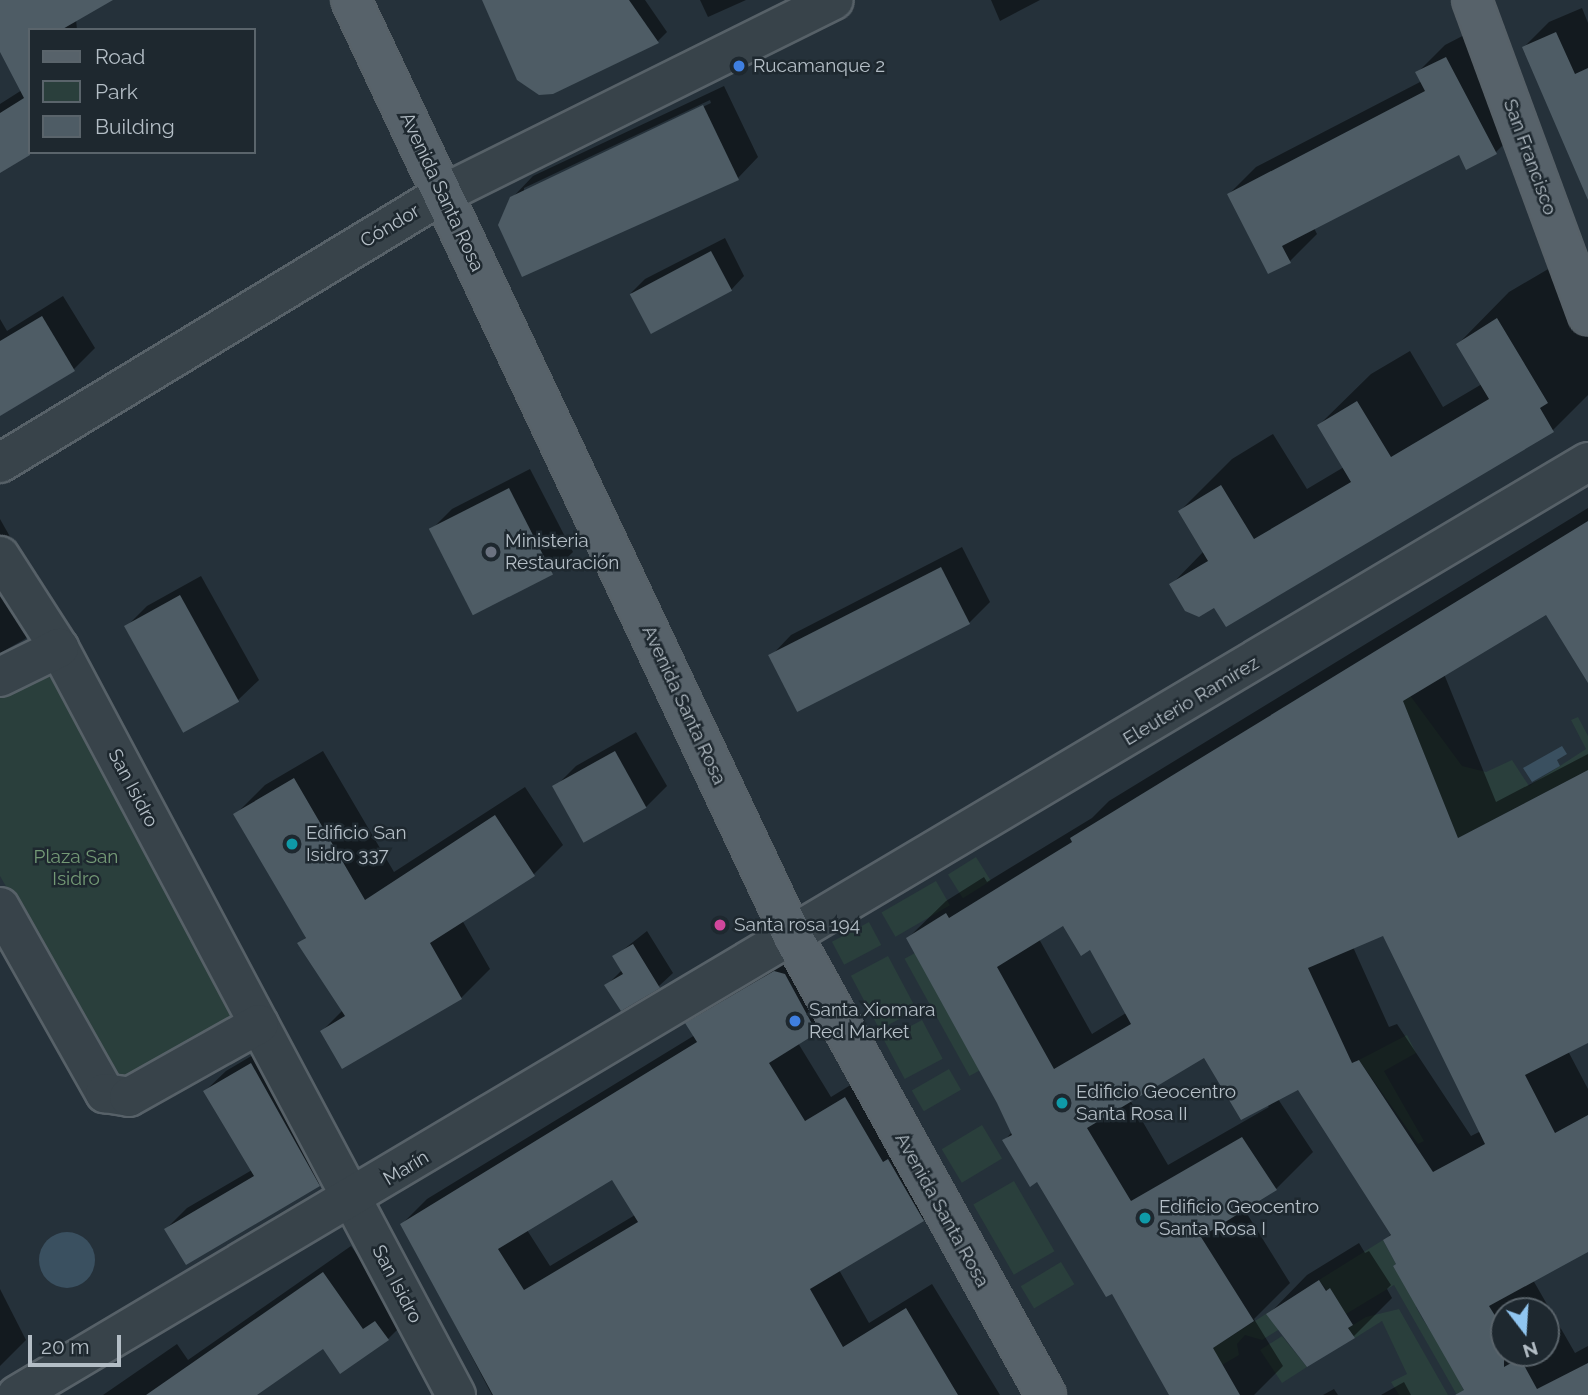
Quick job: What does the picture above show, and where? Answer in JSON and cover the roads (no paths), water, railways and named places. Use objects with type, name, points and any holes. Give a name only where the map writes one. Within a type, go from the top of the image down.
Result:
[{"type":"main road","name":"Avenida Santa Rosa","points":[[351,0],[793,937],[1045,1395]]},
{"type":"main road","name":"San Francisco","points":[[1472,0],[1588,314]]},
{"type":"street","name":"Cóndor","points":[[0,463],[443,194],[833,0]]},
{"type":"street","name":"Eleuterio Ramírez","points":[[793,937],[1588,462]]},
{"type":"street","name":"San Isidro","points":[[0,556],[59,648],[456,1395]]},
{"type":"street","points":[[0,677],[59,648]]},
{"type":"street","points":[[0,907],[105,1093],[129,1097],[258,1024]]},
{"type":"street","name":"Marín","points":[[18,1395],[793,937]]},
{"type":"water","points":[[1562,746],[1567,754],[1557,760],[1560,766],[1532,782],[1523,768]]},
{"type":"water","points":[[67,1232],[78,1234],[87,1240],[93,1249],[93,1271],[87,1280],[78,1286],[67,1288],[56,1286],[47,1280],[41,1271],[39,1260],[41,1249],[47,1240],[56,1234]]},
{"type":"place","name":"Rucamanque 2","points":[[739,66]]},
{"type":"place","name":"Ministeria Restauración","points":[[491,552]]},
{"type":"place","name":"Edificio San Isidro 337","points":[[292,844]]},
{"type":"place","name":"Santa rosa 194","points":[[720,925]]},
{"type":"place","name":"Santa Xiomara Red Market","points":[[795,1021]]},
{"type":"place","name":"Edificio Geocentro Santa Rosa II","points":[[1062,1103]]},
{"type":"place","name":"Edificio Geocentro Santa Rosa I","points":[[1145,1218]]},
{"type":"park label","name":"Plaza San Isidro","points":[[76,868]]}]
